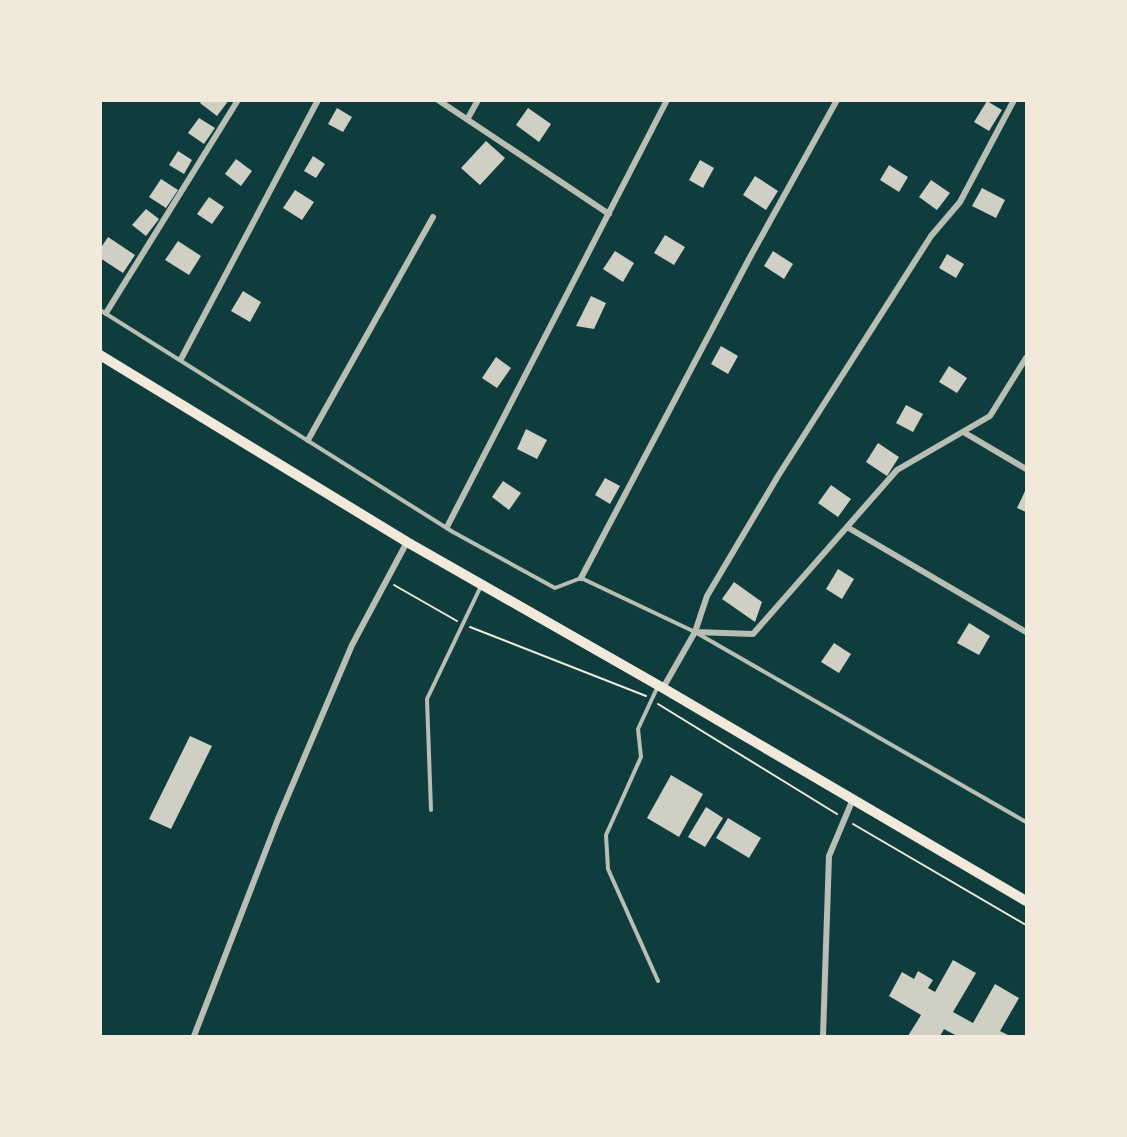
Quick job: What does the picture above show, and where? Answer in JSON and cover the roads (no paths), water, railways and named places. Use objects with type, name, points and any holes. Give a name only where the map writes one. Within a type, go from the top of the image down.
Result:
[{"type":"main road","points":[[100,355],[406,542],[661,687],[1026,901]]},
{"type":"street","points":[[103,311],[238,100]]},
{"type":"street","points":[[181,359],[318,100]]},
{"type":"street","points":[[438,100],[609,214]]},
{"type":"street","points":[[468,118],[478,100]]},
{"type":"street","points":[[447,527],[667,100]]},
{"type":"street","points":[[581,578],[749,258],[837,100]]},
{"type":"street","points":[[661,687],[695,632],[707,596],[778,476],[931,236],[960,201],[1013,101]]},
{"type":"street","points":[[308,440],[433,217]]},
{"type":"street","points":[[695,632],[753,634],[897,470],[965,433],[990,416],[1026,358]]},
{"type":"street","points":[[965,433],[1026,469]]},
{"type":"street","points":[[848,527],[1026,632]]},
{"type":"street","points":[[194,1036],[278,819],[352,645],[384,580],[406,542]]},
{"type":"street","points":[[823,1036],[829,856],[853,799]]},
{"type":"lane","points":[[103,311],[453,532],[555,588],[581,578],[695,632],[1026,822]]},
{"type":"lane","points":[[431,810],[427,699],[481,585]]},
{"type":"lane","points":[[658,981],[608,869],[606,836],[641,757],[638,729],[661,687]]}]
